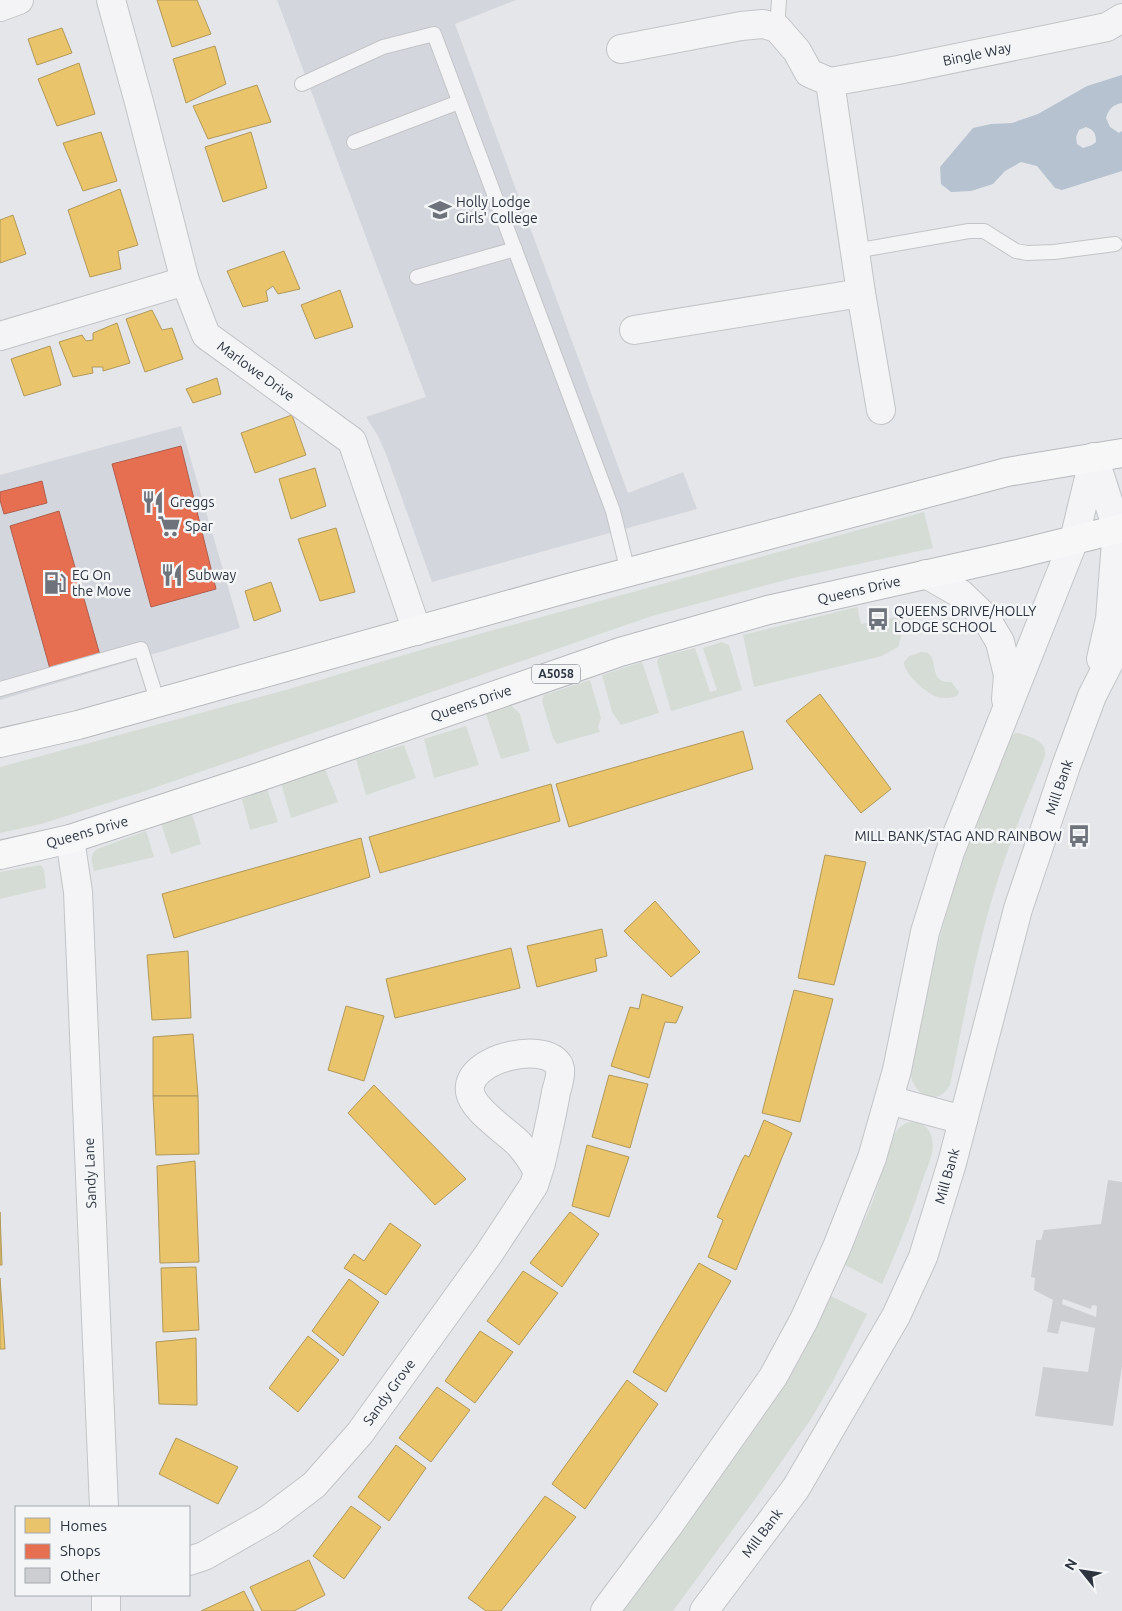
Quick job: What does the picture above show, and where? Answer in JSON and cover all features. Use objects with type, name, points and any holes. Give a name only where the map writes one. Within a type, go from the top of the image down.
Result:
[{"type":"highway","points":[[0,743],[78,725],[628,572],[1007,472],[1122,453]]},
{"type":"highway","name":"Queens Drive","points":[[0,855],[70,839],[268,774],[620,652],[768,610],[1018,554],[1119,529]]},
{"type":"street","points":[[0,7],[19,0]]},
{"type":"street","name":"Marlowe Drive","points":[[111,0],[140,102],[185,281],[206,335],[352,441],[417,631]]},
{"type":"street","name":"Bingle Way","points":[[830,82],[1107,27],[1122,18]]},
{"type":"street","points":[[621,50],[741,26],[763,24],[777,28],[797,51],[810,73],[830,82],[861,293],[881,410]]},
{"type":"street","points":[[0,336],[185,281]]},
{"type":"street","points":[[634,330],[861,293]]},
{"type":"street","points":[[605,1611],[669,1525],[773,1377],[804,1320],[837,1247],[872,1158],[889,1100],[897,1070],[925,932],[950,852],[1074,540],[1094,457]]},
{"type":"street","name":"Mill Bank","points":[[1092,696],[1110,619],[1119,529],[1094,457]]},
{"type":"street","points":[[926,574],[960,594],[979,611],[986,618],[1000,642],[1008,675],[1003,720]]},
{"type":"street","name":"Mill Bank","points":[[704,1611],[796,1488],[896,1316],[923,1257],[963,1120],[1018,908],[1092,696],[1122,636]]},
{"type":"street","name":"Sandy Lane","points":[[70,839],[78,892],[104,1506]]},
{"type":"street","points":[[889,1100],[963,1120]]},
{"type":"street","name":"Sandy Grove","points":[[190,1561],[204,1556],[269,1519],[314,1485],[360,1433],[482,1264],[534,1185],[538,1172]]},
{"type":"street","points":[[106,1596],[106,1611]]},
{"type":"lane","points":[[777,28],[779,0]]},
{"type":"lane","points":[[302,84],[384,47],[434,34],[613,511],[628,572]]},
{"type":"lane","points":[[354,142],[459,102]]},
{"type":"lane","points":[[855,251],[969,231],[984,232],[1016,251],[1027,253],[1054,252],[1115,244]]},
{"type":"lane","points":[[417,277],[515,249]]},
{"type":"lane","points":[[0,688],[141,649],[158,703]]},
{"type":"shaded area","name":"Holly Lodge Girls' College","points":[[277,0],[516,0],[455,24],[628,493],[683,472],[697,509],[432,582],[386,454],[378,436],[366,417],[426,397]]},
{"type":"shaded area","points":[[181,426],[240,628],[0,700],[0,475]]},
{"type":"shaded area","points":[[924,512],[933,548],[793,578],[652,616],[139,793],[41,824],[0,833],[0,767],[286,690],[421,650]]},
{"type":"shaded area","points":[[857,607],[861,624],[898,617],[902,632],[898,647],[882,656],[754,687],[743,635]]},
{"type":"shaded area","points":[[722,642],[729,645],[742,690],[671,711],[657,662],[659,657],[695,648],[710,692],[717,690],[703,648]]},
{"type":"shaded area","points":[[922,652],[928,653],[938,678],[951,682],[959,692],[957,696],[937,697],[922,688],[907,672],[904,662],[909,656]]},
{"type":"shaded area","points":[[642,662],[659,713],[621,725],[612,712],[602,675]]},
{"type":"shaded area","points":[[590,680],[601,718],[598,727],[600,732],[557,744],[553,738],[542,701],[544,695]]},
{"type":"shaded area","points":[[511,705],[520,714],[530,751],[501,759],[486,714]]},
{"type":"shaded area","points":[[466,726],[479,765],[434,778],[424,739]]},
{"type":"shaded area","points":[[1015,733],[1037,740],[1043,746],[1045,756],[1010,845],[992,899],[974,968],[950,1085],[939,1096],[926,1096],[916,1087],[910,1072],[942,928],[969,842],[1003,757]]},
{"type":"shaded area","points":[[404,745],[416,778],[366,795],[356,759]]},
{"type":"shaded area","points":[[325,769],[338,802],[291,818],[281,783]]},
{"type":"shaded area","points":[[267,789],[278,822],[250,830],[242,799]]},
{"type":"shaded area","points":[[192,814],[201,844],[171,854],[161,823]]},
{"type":"shaded area","points":[[146,831],[154,857],[94,871],[92,857],[97,849]]},
{"type":"shaded area","points":[[41,865],[44,870],[46,888],[0,899],[0,872]]},
{"type":"shaded area","points":[[910,1122],[921,1124],[927,1128],[933,1144],[932,1153],[910,1217],[882,1284],[845,1265],[873,1201],[894,1135],[900,1127]]},
{"type":"shaded area","points":[[831,1296],[867,1314],[833,1381],[811,1419],[673,1611],[623,1611],[753,1432],[798,1360]]},
{"type":"water","points":[[1122,75],[1122,103],[1111,108],[1106,118],[1110,127],[1119,133],[1122,131],[1122,171],[1062,190],[1055,188],[1037,166],[1021,162],[1005,171],[993,184],[971,191],[951,192],[941,184],[940,167],[973,128],[991,124],[1012,123],[1038,114],[1087,86]],"holes":[[[1086,127],[1094,132],[1096,142],[1083,148],[1077,144],[1076,137],[1079,130]]]},
{"type":"building: Homes","points":[[157,0],[197,0],[211,34],[172,47]]},
{"type":"building: Homes","points":[[62,28],[72,53],[37,65],[28,39]]},
{"type":"building: Homes","points":[[215,46],[226,84],[186,103],[173,59]]},
{"type":"building: Homes","points":[[79,63],[95,114],[57,126],[38,79]]},
{"type":"building: Homes","points":[[257,85],[271,122],[208,139],[193,106]]},
{"type":"building: Homes","points":[[101,132],[117,181],[83,191],[63,143]]},
{"type":"building: Homes","points":[[251,132],[267,188],[223,202],[205,147]]},
{"type":"building: Homes","points":[[120,189],[138,245],[118,251],[121,269],[90,277],[68,210]]},
{"type":"building: Homes","points":[[13,215],[26,254],[0,263],[0,220]]},
{"type":"building: Homes","points":[[284,251],[300,289],[278,294],[273,286],[266,291],[268,301],[243,307],[227,271]]},
{"type":"building: Homes","points":[[340,290],[353,327],[315,339],[301,305]]},
{"type":"building: Homes","points":[[152,310],[162,330],[172,328],[183,359],[145,372],[126,319]]},
{"type":"building: Homes","points":[[117,323],[130,363],[103,371],[103,367],[92,367],[93,373],[73,377],[59,342],[82,335],[86,341],[93,340],[93,333]]},
{"type":"building: Homes","points":[[50,346],[61,385],[24,396],[11,359]]},
{"type":"building: Homes","points":[[217,378],[221,394],[193,403],[186,389]]},
{"type":"building: Homes","points":[[292,415],[306,455],[255,473],[241,433]]},
{"type":"building: Homes","points":[[315,468],[326,506],[291,519],[279,479]]},
{"type":"building: Homes","points":[[336,528],[355,592],[320,601],[298,539]]},
{"type":"building: Homes","points":[[271,582],[281,611],[254,621],[245,591]]},
{"type":"building: Homes","points":[[820,694],[891,789],[861,813],[786,721]]},
{"type":"building: Homes","points":[[743,731],[753,769],[569,827],[556,784]]},
{"type":"building: Homes","points":[[551,784],[560,821],[380,873],[369,837]]},
{"type":"building: Homes","points":[[361,838],[370,877],[174,938],[162,894]]},
{"type":"building: Homes","points":[[825,855],[866,862],[834,985],[798,978]]},
{"type":"building: Homes","points":[[655,901],[700,952],[671,977],[624,931]]},
{"type":"building: Homes","points":[[602,929],[607,956],[595,959],[597,971],[537,987],[527,946]]},
{"type":"building: Homes","points":[[511,948],[520,988],[395,1018],[386,979]]},
{"type":"building: Homes","points":[[188,951],[191,1018],[152,1020],[147,955]]},
{"type":"building: Homes","points":[[794,990],[833,999],[800,1122],[762,1113]]},
{"type":"building: Homes","points":[[642,994],[683,1007],[676,1023],[665,1022],[649,1078],[611,1066],[630,1007],[639,1009]]},
{"type":"building: Homes","points":[[346,1006],[384,1016],[364,1081],[328,1070]]},
{"type":"building: Homes","points":[[193,1034],[198,1096],[153,1096],[153,1037]]},
{"type":"building: Homes","points":[[609,1075],[648,1084],[630,1148],[592,1137]]},
{"type":"building: Homes","points":[[374,1085],[466,1179],[435,1205],[348,1113]]},
{"type":"building: Homes","points":[[153,1096],[198,1096],[199,1154],[156,1155]]},
{"type":"building: Homes","points":[[764,1120],[792,1133],[736,1270],[708,1257],[723,1220],[717,1217],[742,1160],[745,1155],[749,1157]]},
{"type":"building: Homes","points":[[587,1145],[629,1157],[609,1217],[572,1206]]},
{"type":"building: Homes","points":[[195,1161],[199,1262],[160,1263],[157,1166]]},
{"type":"building: Homes","points":[[0,1212],[2,1265],[0,1265]]},
{"type":"building: Homes","points":[[570,1212],[599,1234],[562,1287],[530,1263]]},
{"type":"building: Homes","points":[[390,1223],[421,1245],[386,1295],[344,1268],[354,1254],[364,1261]]},
{"type":"building: Homes","points":[[699,1263],[731,1281],[666,1392],[633,1372]]},
{"type":"building: Homes","points":[[196,1267],[199,1330],[163,1332],[161,1268]]},
{"type":"building: Homes","points":[[523,1271],[558,1293],[519,1345],[487,1321]]},
{"type":"building: Homes","points":[[0,1278],[5,1349],[0,1349]]},
{"type":"building: Homes","points":[[349,1279],[379,1302],[343,1356],[312,1331]]},
{"type":"building: Homes","points":[[480,1331],[513,1352],[475,1403],[445,1381]]},
{"type":"building: Homes","points":[[308,1336],[339,1360],[298,1412],[269,1388]]},
{"type":"building: Homes","points":[[196,1338],[197,1405],[159,1404],[156,1342]]},
{"type":"building: Homes","points":[[627,1380],[658,1404],[585,1509],[552,1484]]},
{"type":"building: Homes","points":[[437,1387],[470,1410],[431,1462],[399,1438]]},
{"type":"building: Homes","points":[[176,1438],[238,1467],[218,1504],[159,1474]]},
{"type":"building: Homes","points":[[396,1445],[426,1468],[389,1521],[358,1497]]},
{"type":"building: Homes","points":[[545,1496],[576,1517],[501,1611],[486,1611],[468,1598]]},
{"type":"building: Homes","points":[[351,1506],[381,1527],[344,1579],[313,1556]]},
{"type":"building: Homes","points":[[309,1560],[325,1595],[294,1611],[262,1611],[250,1587]]},
{"type":"building: Homes","points":[[244,1591],[254,1611],[201,1611]]},
{"type":"building: Shops","points":[[181,446],[216,589],[151,607],[112,464]]},
{"type":"building: Shops","points":[[42,481],[47,503],[4,514],[0,492]]},
{"type":"building: Shops","points":[[59,511],[100,655],[50,669],[10,526]]},
{"type":"building: Other","points":[[1108,1180],[1122,1182],[1122,1366],[1113,1426],[1035,1416],[1043,1367],[1088,1372],[1095,1328],[1061,1321],[1058,1334],[1047,1332],[1053,1300],[1034,1290],[1035,1278],[1031,1277],[1036,1240],[1041,1240],[1044,1230],[1101,1224]],"holes":[[[1063,1299],[1091,1309],[1092,1305],[1097,1306],[1096,1317],[1062,1304]]]},
{"type":"place","name":"Holly Lodge Girls' College","points":[[440,210]]},
{"type":"place","name":"Greggs","points":[[153,502]]},
{"type":"place","name":"Spar","points":[[169,526]]},
{"type":"place","name":"Subway","points":[[172,575]]},
{"type":"place","name":"EG On the Move","points":[[55,583]]},
{"type":"place","name":"QUEENS DRIVE/HOLLY LODGE SCHOOL","points":[[878,619]]},
{"type":"place","name":"MILL BANK/STAG AND RAINBOW","points":[[1079,836]]}]
